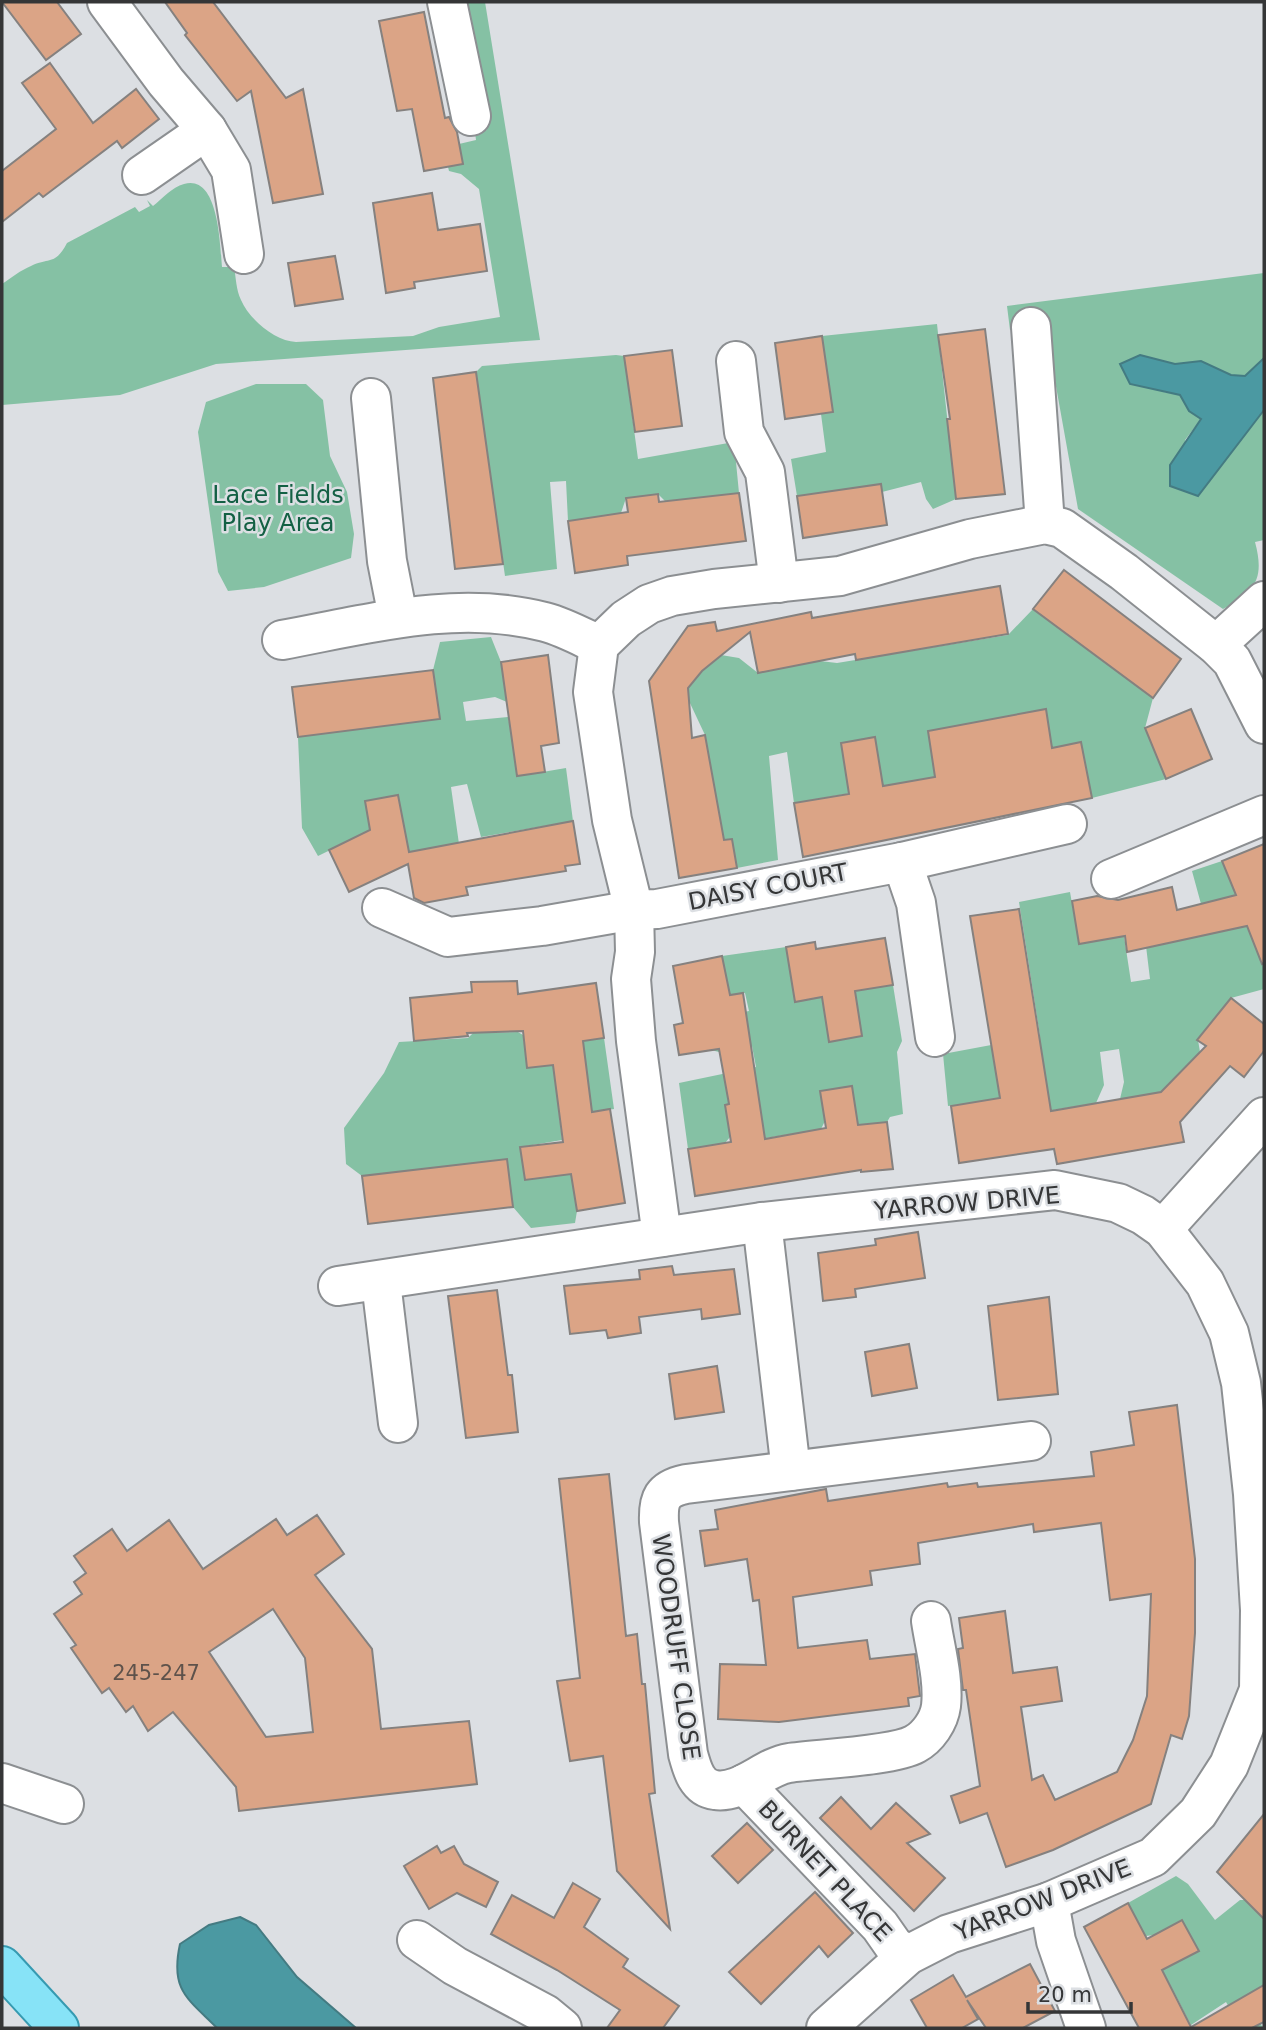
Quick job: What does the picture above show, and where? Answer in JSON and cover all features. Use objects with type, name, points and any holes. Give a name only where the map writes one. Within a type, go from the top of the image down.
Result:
[{"type":"main road","points":[[2,1966],[59,2028]]},
{"type":"street","points":[[107,2],[166,82],[207,130],[231,170],[244,254]]},
{"type":"street","points":[[447,2],[471,116]]},
{"type":"street","points":[[142,175],[207,130]]},
{"type":"street","points":[[1031,327],[1045,524]]},
{"type":"street","points":[[736,361],[744,432],[765,472],[779,583]]},
{"type":"street","points":[[366,421],[398,617]]},
{"type":"street","points":[[662,1237],[636,1041],[631,979],[635,952],[634,910],[612,820],[593,692],[599,645],[626,619],[649,604],[672,596],[872,569],[970,539],[1045,524],[1062,528],[1216,645],[1232,661],[1264,724]]},
{"type":"street","points":[[1216,645],[1264,601]]},
{"type":"street","points":[[282,639],[398,617],[488,611],[545,622],[599,645]]},
{"type":"street","points":[[1111,879],[1264,815]]},
{"type":"street","name":"DAISY COURT","points":[[382,908],[448,937],[542,926],[634,910],[657,909],[902,862],[1067,824]]},
{"type":"street","points":[[902,862],[916,903],[935,1037]]},
{"type":"street","points":[[1163,1229],[1264,1117]]},
{"type":"street","name":"YARROW DRIVE","points":[[338,1286],[381,1282],[762,1222],[1055,1190],[1118,1203],[1143,1214],[1163,1229],[1205,1283],[1252,1381],[1262,1691],[1229,1765],[1198,1814],[1153,1857],[1049,1902],[949,1934],[908,1955],[826,2028]]},
{"type":"street","points":[[762,1222],[791,1471]]},
{"type":"street","points":[[381,1282],[398,1423]]},
{"type":"street","name":"WOODRUFF CLOSE","points":[[932,1621],[941,1703],[936,1723],[923,1739],[903,1749],[785,1763],[744,1784],[715,1790],[701,1784],[692,1770],[659,1504],[662,1494],[671,1487],[1031,1441]]},
{"type":"street","points":[[2,1783],[64,1804]]},
{"type":"street","name":"BURNET PLACE","points":[[744,1784],[880,1926],[894,1946],[908,1955]]},
{"type":"street","points":[[1049,1902],[1056,1941],[1086,2028]]},
{"type":"street","points":[[417,1940],[446,1979],[545,2014],[562,2028]]},
{"type":"green space","points":[[461,2],[485,2],[540,340],[216,364],[120,395],[2,405],[2,284],[37,263],[55,258],[67,243],[135,207],[139,212],[150,206],[147,200],[153,206],[171,190],[184,184],[196,184],[211,200],[218,228],[222,267],[234,267],[238,292],[245,307],[264,328],[280,338],[296,342],[413,336],[439,327],[500,317],[479,189],[461,174],[449,171],[448,167],[463,164],[459,144],[476,140],[475,132],[487,130]]},
{"type":"green space","points":[[1264,273],[1264,358],[1246,376],[1231,375],[1201,361],[1175,364],[1140,355],[1164,392],[1180,395],[1189,411],[1201,419],[1185,440],[1198,496],[1264,410],[1264,540],[1255,542],[1258,575],[1243,597],[1223,609],[1078,509],[1045,325],[1010,330],[1007,306]]},
{"type":"green space","points":[[937,324],[956,499],[933,509],[926,499],[921,482],[882,492],[880,484],[797,496],[791,459],[826,452],[821,414],[833,412],[822,336]]},
{"type":"green space","points":[[624,356],[638,459],[734,442],[739,493],[665,501],[658,494],[626,498],[621,513],[568,521],[566,481],[550,482],[557,569],[505,576],[476,372],[482,366]]},
{"type":"green space","name":"Lace Fields Play Area","points":[[256,384],[306,384],[323,400],[330,456],[347,492],[354,534],[351,558],[264,587],[228,591],[218,572],[198,432],[206,402]]},
{"type":"green space","points":[[1033,609],[1153,698],[1145,728],[1166,779],[1092,798],[1081,742],[1051,748],[1045,709],[1012,715],[1017,746],[928,731],[936,777],[881,786],[875,738],[842,743],[851,793],[794,803],[787,752],[769,756],[778,860],[737,868],[731,839],[707,843],[717,804],[705,735],[689,701],[688,688],[702,671],[721,655],[739,658],[758,673],[820,661],[837,663],[1008,635]]},
{"type":"green space","points":[[491,637],[501,662],[507,702],[495,697],[463,702],[466,721],[508,717],[519,776],[566,768],[573,821],[481,837],[467,784],[451,787],[459,844],[406,852],[398,795],[365,801],[371,833],[318,856],[302,828],[298,737],[440,719],[433,670],[440,642]]},
{"type":"green space","points":[[1222,861],[1234,890],[1259,880],[1264,892],[1264,913],[1249,921],[1264,949],[1264,989],[1231,998],[1198,1040],[1200,1052],[1177,1076],[1175,1090],[1120,1099],[1124,1082],[1119,1049],[1100,1052],[1104,1085],[1096,1103],[1048,1111],[1050,1103],[1045,1073],[998,1080],[1002,1111],[977,1102],[948,1106],[943,1054],[1040,1036],[1019,902],[1070,892],[1079,944],[1124,936],[1131,982],[1150,979],[1146,946],[1201,904],[1192,871]]},
{"type":"green space","points":[[786,947],[795,1002],[824,997],[829,1042],[855,991],[893,985],[902,1041],[897,1052],[903,1114],[890,1117],[887,1122],[855,1125],[851,1086],[821,1091],[825,1121],[821,1129],[761,1139],[757,1099],[725,1105],[730,1137],[725,1143],[688,1149],[679,1083],[756,1067],[752,1046],[719,1052],[711,1050],[732,1047],[718,1017],[749,1011],[745,993],[715,998],[728,988],[722,956]]},
{"type":"green space","points":[[518,1032],[523,1035],[527,1067],[577,1042],[604,1038],[614,1109],[592,1112],[589,1092],[557,1096],[562,1140],[521,1147],[571,1173],[577,1211],[575,1223],[531,1228],[513,1207],[440,1168],[362,1176],[346,1164],[344,1128],[384,1073],[399,1042],[468,1038],[473,1033]]},
{"type":"green space","points":[[1176,1876],[1188,1884],[1215,1920],[1240,1900],[1246,1900],[1264,1919],[1264,1994],[1260,1987],[1245,1996],[1263,2028],[1241,2028],[1226,2002],[1191,2025],[1162,1969],[1198,1951],[1154,1935],[1146,1936],[1128,1903]]},
{"type":"water","points":[[1140,355],[1175,364],[1201,361],[1231,375],[1245,376],[1264,358],[1264,410],[1198,496],[1170,486],[1170,465],[1201,419],[1189,411],[1180,395],[1130,384],[1120,364]]},
{"type":"water","points":[[240,1917],[256,1925],[297,1977],[356,2028],[217,2028],[189,2000],[179,1983],[177,1960],[180,1944],[209,1925]]},
{"type":"building","points":[[2,2],[57,2],[81,34],[46,60]]},
{"type":"building","points":[[165,2],[213,2],[286,98],[303,89],[323,194],[273,203],[251,91],[237,101],[185,35],[187,33]]},
{"type":"building","points":[[424,12],[445,118],[449,117],[457,132],[463,164],[424,171],[412,109],[397,111],[379,21]]},
{"type":"building","points":[[50,63],[93,123],[136,89],[159,119],[122,148],[117,141],[43,197],[39,193],[2,222],[2,171],[56,129],[22,83]]},
{"type":"building","points":[[432,193],[438,230],[480,224],[487,271],[414,282],[415,288],[386,293],[373,203]]},
{"type":"building","points":[[335,256],[343,299],[295,306],[288,263]]},
{"type":"building","points":[[985,329],[1005,494],[956,499],[947,419],[950,419],[938,335]]},
{"type":"building","points":[[822,336],[833,412],[785,419],[775,343]]},
{"type":"building","points":[[672,350],[682,426],[635,432],[624,356]]},
{"type":"building","points":[[476,372],[503,564],[455,569],[433,378]]},
{"type":"building","points":[[881,484],[887,525],[803,538],[797,496]]},
{"type":"building","points":[[739,493],[746,541],[627,556],[628,565],[575,573],[568,521],[628,512],[626,498],[658,494],[659,502]]},
{"type":"building","points":[[1064,570],[1181,659],[1153,698],[1033,609]]},
{"type":"building","points":[[1000,586],[1008,634],[856,660],[855,654],[758,673],[750,632],[702,671],[688,688],[692,738],[705,735],[724,840],[732,839],[737,868],[679,878],[649,681],[688,626],[715,622],[717,631],[811,612],[812,618]]},
{"type":"building","points":[[548,655],[559,743],[541,746],[545,772],[517,776],[501,662]]},
{"type":"building","points":[[433,670],[440,719],[298,737],[292,687]]},
{"type":"building","points":[[1046,709],[1052,748],[1081,742],[1092,798],[803,857],[794,803],[849,794],[841,743],[875,737],[883,786],[935,777],[928,731]]},
{"type":"building","points":[[1191,709],[1212,759],[1166,779],[1145,728]]},
{"type":"building","points":[[398,795],[409,852],[573,821],[580,864],[565,866],[566,871],[466,887],[468,895],[424,903],[414,898],[408,864],[349,892],[329,850],[370,830],[365,801]]},
{"type":"building","points":[[1264,844],[1264,963],[1262,964],[1247,926],[1127,952],[1125,936],[1079,944],[1072,901],[1097,896],[1118,900],[1172,887],[1177,910],[1236,895],[1222,861]]},
{"type":"building","points":[[1019,909],[1051,1111],[1161,1092],[1206,1046],[1197,1040],[1231,998],[1264,1024],[1264,1051],[1244,1077],[1230,1066],[1180,1122],[1184,1142],[1057,1164],[1054,1149],[959,1163],[951,1106],[1000,1098],[970,916]]},
{"type":"building","points":[[885,938],[893,985],[855,991],[862,1036],[829,1042],[822,997],[795,1002],[786,947],[815,942],[816,949]]},
{"type":"building","points":[[722,956],[730,995],[743,993],[765,1139],[826,1128],[820,1091],[852,1086],[858,1125],[887,1122],[893,1169],[861,1170],[695,1196],[688,1149],[731,1142],[725,1105],[729,1104],[719,1049],[679,1055],[674,1025],[683,1023],[673,966]]},
{"type":"building","points":[[517,981],[518,994],[596,983],[604,1038],[583,1041],[592,1112],[610,1109],[625,1203],[577,1211],[571,1174],[525,1180],[520,1147],[563,1142],[553,1065],[527,1068],[523,1031],[467,1033],[468,1036],[414,1041],[410,998],[472,992],[471,982]]},
{"type":"building","points":[[507,1159],[513,1207],[368,1224],[362,1176]]},
{"type":"building","points":[[918,1232],[925,1278],[855,1289],[856,1297],[823,1301],[818,1253],[876,1245],[875,1239]]},
{"type":"building","points":[[672,1266],[674,1275],[734,1269],[740,1314],[702,1319],[701,1309],[639,1317],[641,1333],[608,1338],[606,1330],[570,1334],[564,1286],[640,1279],[639,1270]]},
{"type":"building","points":[[497,1290],[508,1375],[512,1375],[518,1432],[466,1438],[448,1296]]},
{"type":"building","points":[[1049,1297],[1058,1394],[998,1400],[988,1306]]},
{"type":"building","points":[[909,1344],[917,1388],[872,1396],[865,1352]]},
{"type":"building","points":[[717,1366],[724,1412],[675,1419],[669,1374]]},
{"type":"building","points":[[1177,1405],[1195,1559],[1195,1633],[1189,1716],[1182,1739],[1171,1735],[1151,1804],[1053,1850],[1006,1867],[987,1813],[960,1823],[951,1796],[980,1786],[966,1690],[963,1690],[958,1649],[963,1648],[959,1618],[1005,1611],[1013,1673],[1057,1667],[1062,1701],[1021,1707],[1032,1780],[1043,1775],[1055,1800],[1117,1772],[1133,1740],[1147,1696],[1151,1594],[1110,1600],[1101,1523],[1034,1532],[1033,1524],[918,1543],[920,1564],[870,1571],[872,1585],[793,1597],[798,1648],[867,1640],[870,1659],[915,1654],[920,1696],[908,1698],[909,1706],[779,1722],[718,1719],[720,1664],[766,1665],[759,1600],[753,1601],[747,1559],[705,1566],[700,1531],[718,1529],[715,1510],[826,1489],[828,1501],[947,1483],[948,1487],[977,1483],[978,1487],[1094,1476],[1091,1452],[1134,1445],[1129,1412]]},
{"type":"building","points":[[609,1474],[626,1636],[637,1634],[642,1684],[645,1684],[655,1793],[649,1794],[670,1929],[617,1871],[603,1756],[570,1761],[557,1681],[580,1678],[559,1479]]},
{"type":"building","points":[[317,1515],[344,1554],[315,1575],[372,1649],[381,1729],[469,1721],[477,1784],[239,1811],[236,1787],[173,1712],[148,1731],[133,1706],[126,1712],[109,1688],[102,1693],[71,1648],[76,1645],[54,1614],[82,1594],[74,1582],[86,1573],[74,1556],[112,1529],[127,1551],[169,1520],[203,1569],[276,1519],[287,1535]],"holes":[[[273,1609],[305,1658],[313,1732],[266,1737],[209,1652]]]},
{"type":"building","points":[[841,1797],[871,1829],[896,1803],[930,1834],[907,1843],[945,1878],[914,1911],[820,1818]]},
{"type":"building","points":[[1264,1814],[1264,1919],[1217,1872]]},
{"type":"building","points":[[747,1823],[773,1850],[738,1883],[712,1856]]},
{"type":"building","points":[[437,1846],[441,1853],[454,1846],[464,1864],[498,1882],[486,1907],[457,1893],[429,1909],[404,1866]]},
{"type":"building","points":[[573,1883],[600,1899],[584,1927],[628,1959],[623,1967],[679,2006],[663,2028],[607,2028],[620,2010],[557,1970],[491,1934],[512,1895],[554,1918]]},
{"type":"building","points":[[815,1892],[853,1933],[828,1957],[819,1946],[761,2004],[729,1972]]},
{"type":"building","points":[[1128,1903],[1147,1939],[1182,1920],[1199,1951],[1162,1970],[1191,2027],[1264,1985],[1264,2022],[1252,2028],[1139,2028],[1084,1927]]},
{"type":"building","points":[[1030,1964],[1055,2011],[1023,2028],[986,2028],[967,2000],[978,2019],[962,2028],[927,2028],[911,2000],[953,1975],[966,1997]]}]
